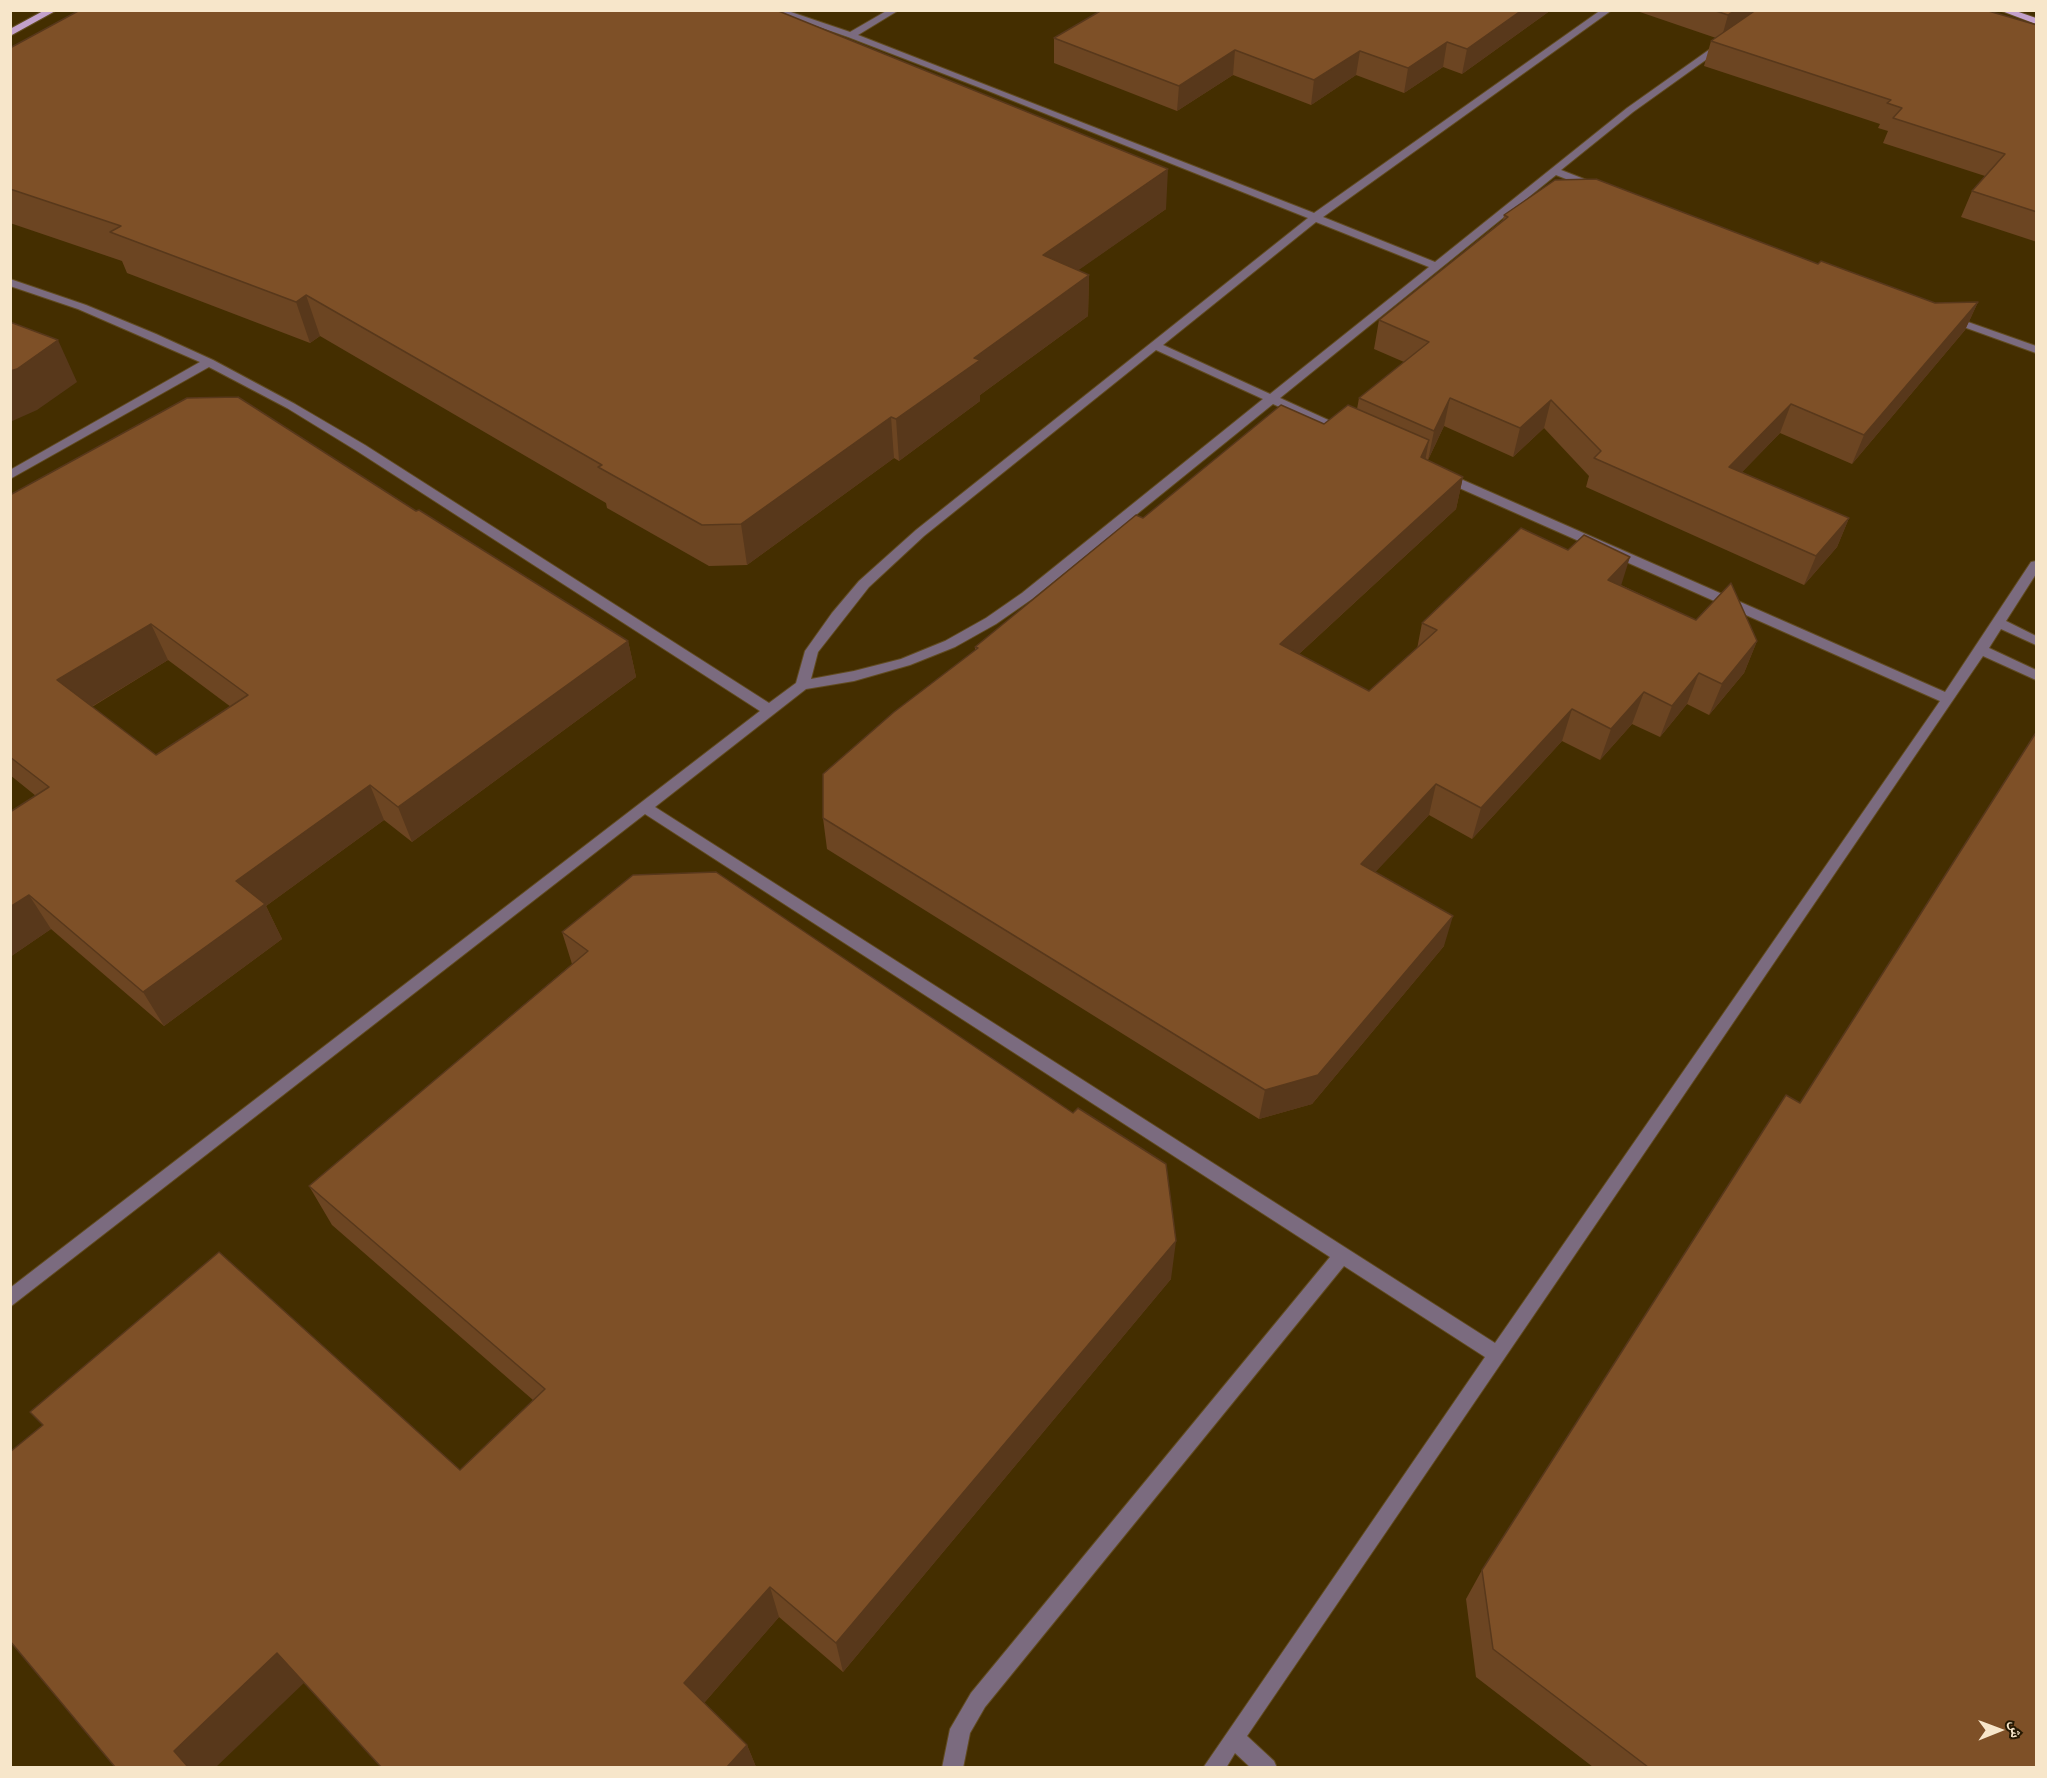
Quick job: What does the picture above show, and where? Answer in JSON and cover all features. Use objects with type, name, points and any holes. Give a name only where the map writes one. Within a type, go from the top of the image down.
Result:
[{"type":"main road","points":[[10,33],[53,10]]},
{"type":"main road","points":[[2003,10],[2037,21]]},
{"type":"street","points":[[774,10],[851,35],[1437,266]]},
{"type":"street","points":[[851,35],[895,10]]},
{"type":"street","points":[[802,685],[812,651],[837,616],[895,555],[1313,219],[1608,10]]},
{"type":"street","points":[[10,1299],[802,685],[854,676],[905,662],[951,644],[992,621],[1271,400],[1630,110],[1737,35]]},
{"type":"street","points":[[1554,171],[1599,188]]},
{"type":"street","points":[[10,282],[82,307],[208,362],[291,406],[361,448],[770,710]]},
{"type":"street","points":[[1935,313],[2037,351]]},
{"type":"street","points":[[1156,346],[1358,438]]},
{"type":"street","points":[[10,475],[208,362]]},
{"type":"street","points":[[1435,472],[1948,699]]},
{"type":"street","points":[[1213,1767],[1982,650],[2037,565]]},
{"type":"street","points":[[1999,623],[2037,641]]},
{"type":"street","points":[[1982,650],[2037,675]]},
{"type":"street","points":[[645,807],[1498,1355]]},
{"type":"street","points":[[952,1767],[960,1729],[978,1700],[1342,1255]]},
{"type":"street","points":[[1234,1738],[1267,1767]]},
{"type":"building","points":[[80,10],[776,10],[1168,169],[1043,255],[1089,275],[974,358],[980,360],[896,419],[891,417],[741,524],[702,525],[598,467],[602,465],[306,295],[296,302],[110,232],[121,226],[10,189],[10,48]]},
{"type":"building","points":[[1102,10],[1522,10],[1467,49],[1447,42],[1408,68],[1360,51],[1314,80],[1235,50],[1179,86],[1054,38]]},
{"type":"building","points":[[1713,10],[1735,10],[1728,15]]},
{"type":"building","points":[[1756,10],[1985,10],[2037,25],[2037,212],[1972,191],[2005,154],[1893,118],[1902,108],[1887,103],[1891,100],[1711,41]]},
{"type":"building","points":[[1596,179],[1818,264],[1821,261],[1935,303],[1978,302],[1864,435],[1791,404],[1729,467],[1849,518],[1816,556],[1594,458],[1601,451],[1551,400],[1520,428],[1450,398],[1434,431],[1359,398],[1429,342],[1379,320],[1508,217],[1504,215],[1555,180]]},
{"type":"building","points":[[10,322],[58,340],[17,369],[10,371]]},
{"type":"building","points":[[238,397],[416,511],[419,510],[628,641],[398,807],[370,785],[236,881],[265,904],[143,992],[29,895],[10,907],[10,812],[49,787],[10,757],[10,495],[187,398]],"holes":[[[151,624],[248,695],[156,755],[57,680]]]},
{"type":"building","points":[[1281,405],[1324,424],[1348,405],[1429,440],[1421,457],[1463,477],[1280,644],[1369,691],[1437,630],[1422,623],[1521,528],[1568,550],[1584,535],[1630,557],[1608,580],[1696,620],[1731,583],[1757,641],[1722,684],[1699,673],[1672,706],[1644,692],[1611,729],[1572,709],[1481,808],[1436,784],[1361,864],[1453,916],[1318,1075],[1265,1090],[823,818],[823,774],[894,712],[978,648],[975,647],[1136,515],[1143,518]]},
{"type":"building","points":[[2037,731],[2037,1767],[1648,1767],[1493,1649],[1482,1570],[1786,1095],[1800,1103]]},
{"type":"building","points":[[716,872],[1073,1113],[1078,1108],[1166,1164],[1176,1241],[836,1643],[770,1587],[684,1683],[747,1745],[727,1767],[381,1767],[277,1653],[174,1751],[188,1767],[115,1767],[10,1641],[10,1452],[43,1425],[30,1412],[219,1252],[460,1470],[545,1389],[309,1186],[588,951],[562,932],[633,875]]}]
